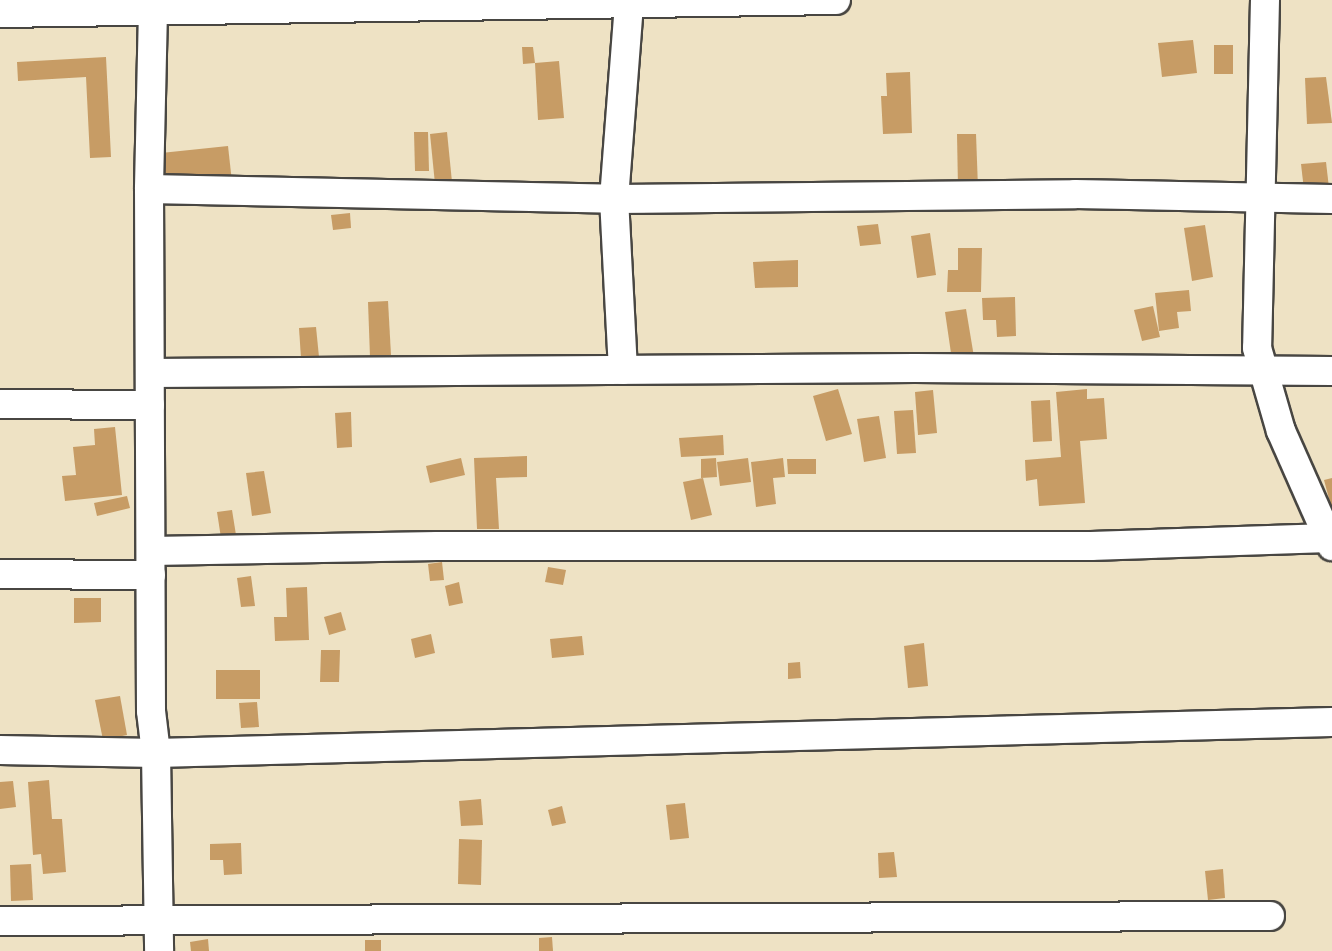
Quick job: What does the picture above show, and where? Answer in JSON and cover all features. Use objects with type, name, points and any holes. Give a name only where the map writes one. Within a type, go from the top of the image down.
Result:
[{"type":"street","points":[[0,13],[504,2],[836,0]]},
{"type":"street","points":[[0,573],[437,546],[1091,546],[1330,542],[1281,431],[1257,348],[1258,198],[1265,0]]},
{"type":"street","points":[[623,370],[614,199],[629,3]]},
{"type":"street","points":[[153,10],[149,189],[151,711],[156,753],[159,951]]},
{"type":"street","points":[[149,189],[614,199],[1075,194],[1332,199]]},
{"type":"street","points":[[150,373],[623,370],[1332,371]]},
{"type":"street","points":[[0,404],[150,405]]},
{"type":"street","points":[[0,750],[156,753],[1332,722]]},
{"type":"street","points":[[0,921],[1270,916]]},
{"type":"building","points":[[1193,40],[1197,73],[1162,77],[1158,43]]},
{"type":"building","points":[[1214,45],[1233,45],[1233,74],[1214,74]]},
{"type":"building","points":[[522,47],[533,47],[535,63],[523,64]]},
{"type":"building","points":[[106,57],[111,157],[90,158],[86,77],[18,81],[17,62]]},
{"type":"building","points":[[559,61],[564,118],[538,120],[535,63]]},
{"type":"building","points":[[910,72],[912,133],[883,134],[881,96],[887,96],[886,73]]},
{"type":"building","points":[[1326,77],[1332,123],[1307,124],[1305,78]]},
{"type":"building","points":[[414,132],[428,132],[429,171],[415,171]]},
{"type":"building","points":[[447,132],[452,182],[435,184],[430,134]]},
{"type":"building","points":[[957,134],[976,134],[978,188],[958,188]]},
{"type":"building","points":[[228,146],[232,182],[165,189],[161,153]]},
{"type":"building","points":[[1326,162],[1329,188],[1304,190],[1301,164]]},
{"type":"building","points":[[350,213],[351,228],[333,230],[331,215]]},
{"type":"building","points":[[878,224],[881,244],[860,246],[857,226]]},
{"type":"building","points":[[1205,225],[1213,277],[1192,281],[1184,228]]},
{"type":"building","points":[[930,233],[936,275],[917,278],[911,236]]},
{"type":"building","points":[[958,248],[982,248],[981,292],[947,292],[948,270],[958,270]]},
{"type":"building","points":[[798,260],[798,287],[755,288],[753,262]]},
{"type":"building","points":[[1189,290],[1191,311],[1177,312],[1179,328],[1159,331],[1155,293]]},
{"type":"building","points":[[1015,297],[1016,336],[997,337],[996,320],[983,320],[982,298]]},
{"type":"building","points":[[388,301],[391,355],[370,357],[368,302]]},
{"type":"building","points":[[1153,306],[1160,337],[1142,341],[1134,310]]},
{"type":"building","points":[[966,309],[974,357],[952,360],[945,312]]},
{"type":"building","points":[[316,327],[319,357],[301,358],[299,328]]},
{"type":"building","points":[[838,389],[852,434],[826,441],[813,396]]},
{"type":"building","points":[[1087,389],[1087,399],[1104,398],[1107,439],[1080,441],[1085,503],[1039,506],[1037,479],[1026,481],[1025,460],[1061,457],[1056,392]]},
{"type":"building","points":[[933,390],[937,433],[918,435],[915,392]]},
{"type":"building","points":[[1050,400],[1052,441],[1033,442],[1031,401]]},
{"type":"building","points":[[913,410],[916,453],[897,454],[894,411]]},
{"type":"building","points":[[351,412],[352,447],[337,448],[335,413]]},
{"type":"building","points":[[879,416],[886,458],[864,462],[857,419]]},
{"type":"building","points":[[115,427],[122,495],[65,501],[62,476],[76,475],[73,447],[95,445],[94,429]]},
{"type":"building","points":[[723,435],[724,455],[681,457],[679,438]]},
{"type":"building","points":[[527,456],[527,477],[496,478],[499,529],[477,529],[474,458]]},
{"type":"building","points":[[461,458],[465,475],[430,483],[426,466]]},
{"type":"building","points":[[716,458],[717,477],[701,478],[701,459]]},
{"type":"building","points":[[748,458],[751,482],[720,486],[717,462]]},
{"type":"building","points":[[783,458],[785,477],[773,478],[776,504],[756,507],[751,462]]},
{"type":"building","points":[[787,459],[816,459],[816,474],[788,474]]},
{"type":"building","points":[[264,471],[271,513],[252,516],[246,473]]},
{"type":"building","points":[[703,478],[712,515],[691,520],[683,482]]},
{"type":"building","points":[[1332,478],[1332,506],[1331,506],[1324,480]]},
{"type":"building","points":[[127,496],[130,508],[97,516],[94,503]]},
{"type":"building","points":[[232,510],[236,535],[221,538],[217,512]]},
{"type":"building","points":[[442,562],[444,580],[430,581],[428,564]]},
{"type":"building","points":[[548,567],[566,570],[563,585],[545,582]]},
{"type":"building","points":[[251,576],[255,606],[241,607],[237,578]]},
{"type":"building","points":[[459,582],[463,603],[449,606],[445,586]]},
{"type":"building","points":[[307,587],[309,640],[275,641],[274,617],[287,617],[286,588]]},
{"type":"building","points":[[74,598],[101,598],[101,622],[74,623]]},
{"type":"building","points":[[341,612],[346,630],[329,635],[324,617]]},
{"type":"building","points":[[431,634],[435,653],[415,658],[411,639]]},
{"type":"building","points":[[582,636],[584,655],[552,658],[550,639]]},
{"type":"building","points":[[924,643],[928,686],[908,688],[904,646]]},
{"type":"building","points":[[321,650],[340,650],[339,682],[320,682]]},
{"type":"building","points":[[800,662],[801,678],[788,679],[788,663]]},
{"type":"building","points":[[216,670],[260,670],[260,699],[216,699]]},
{"type":"building","points":[[120,696],[127,735],[103,740],[95,700]]},
{"type":"building","points":[[257,702],[259,727],[241,728],[239,703]]},
{"type":"building","points":[[49,780],[52,819],[62,819],[66,872],[43,874],[41,854],[33,855],[28,782]]},
{"type":"building","points":[[13,781],[16,807],[0,809],[0,782]]},
{"type":"building","points":[[481,799],[483,825],[461,826],[459,801]]},
{"type":"building","points":[[685,803],[689,838],[670,840],[666,805]]},
{"type":"building","points":[[562,806],[566,823],[552,826],[548,810]]},
{"type":"building","points":[[459,839],[482,840],[481,885],[458,884]]},
{"type":"building","points":[[241,843],[242,874],[224,875],[223,860],[210,860],[210,844]]},
{"type":"building","points":[[894,852],[897,877],[879,878],[878,853]]},
{"type":"building","points":[[31,864],[33,900],[11,901],[10,865]]},
{"type":"building","points":[[1223,869],[1225,898],[1208,900],[1205,871]]},
{"type":"building","points":[[552,937],[553,951],[539,951],[539,938]]},
{"type":"building","points":[[208,939],[209,951],[191,951],[190,942]]},
{"type":"building","points":[[365,940],[381,940],[381,951],[365,951]]}]
